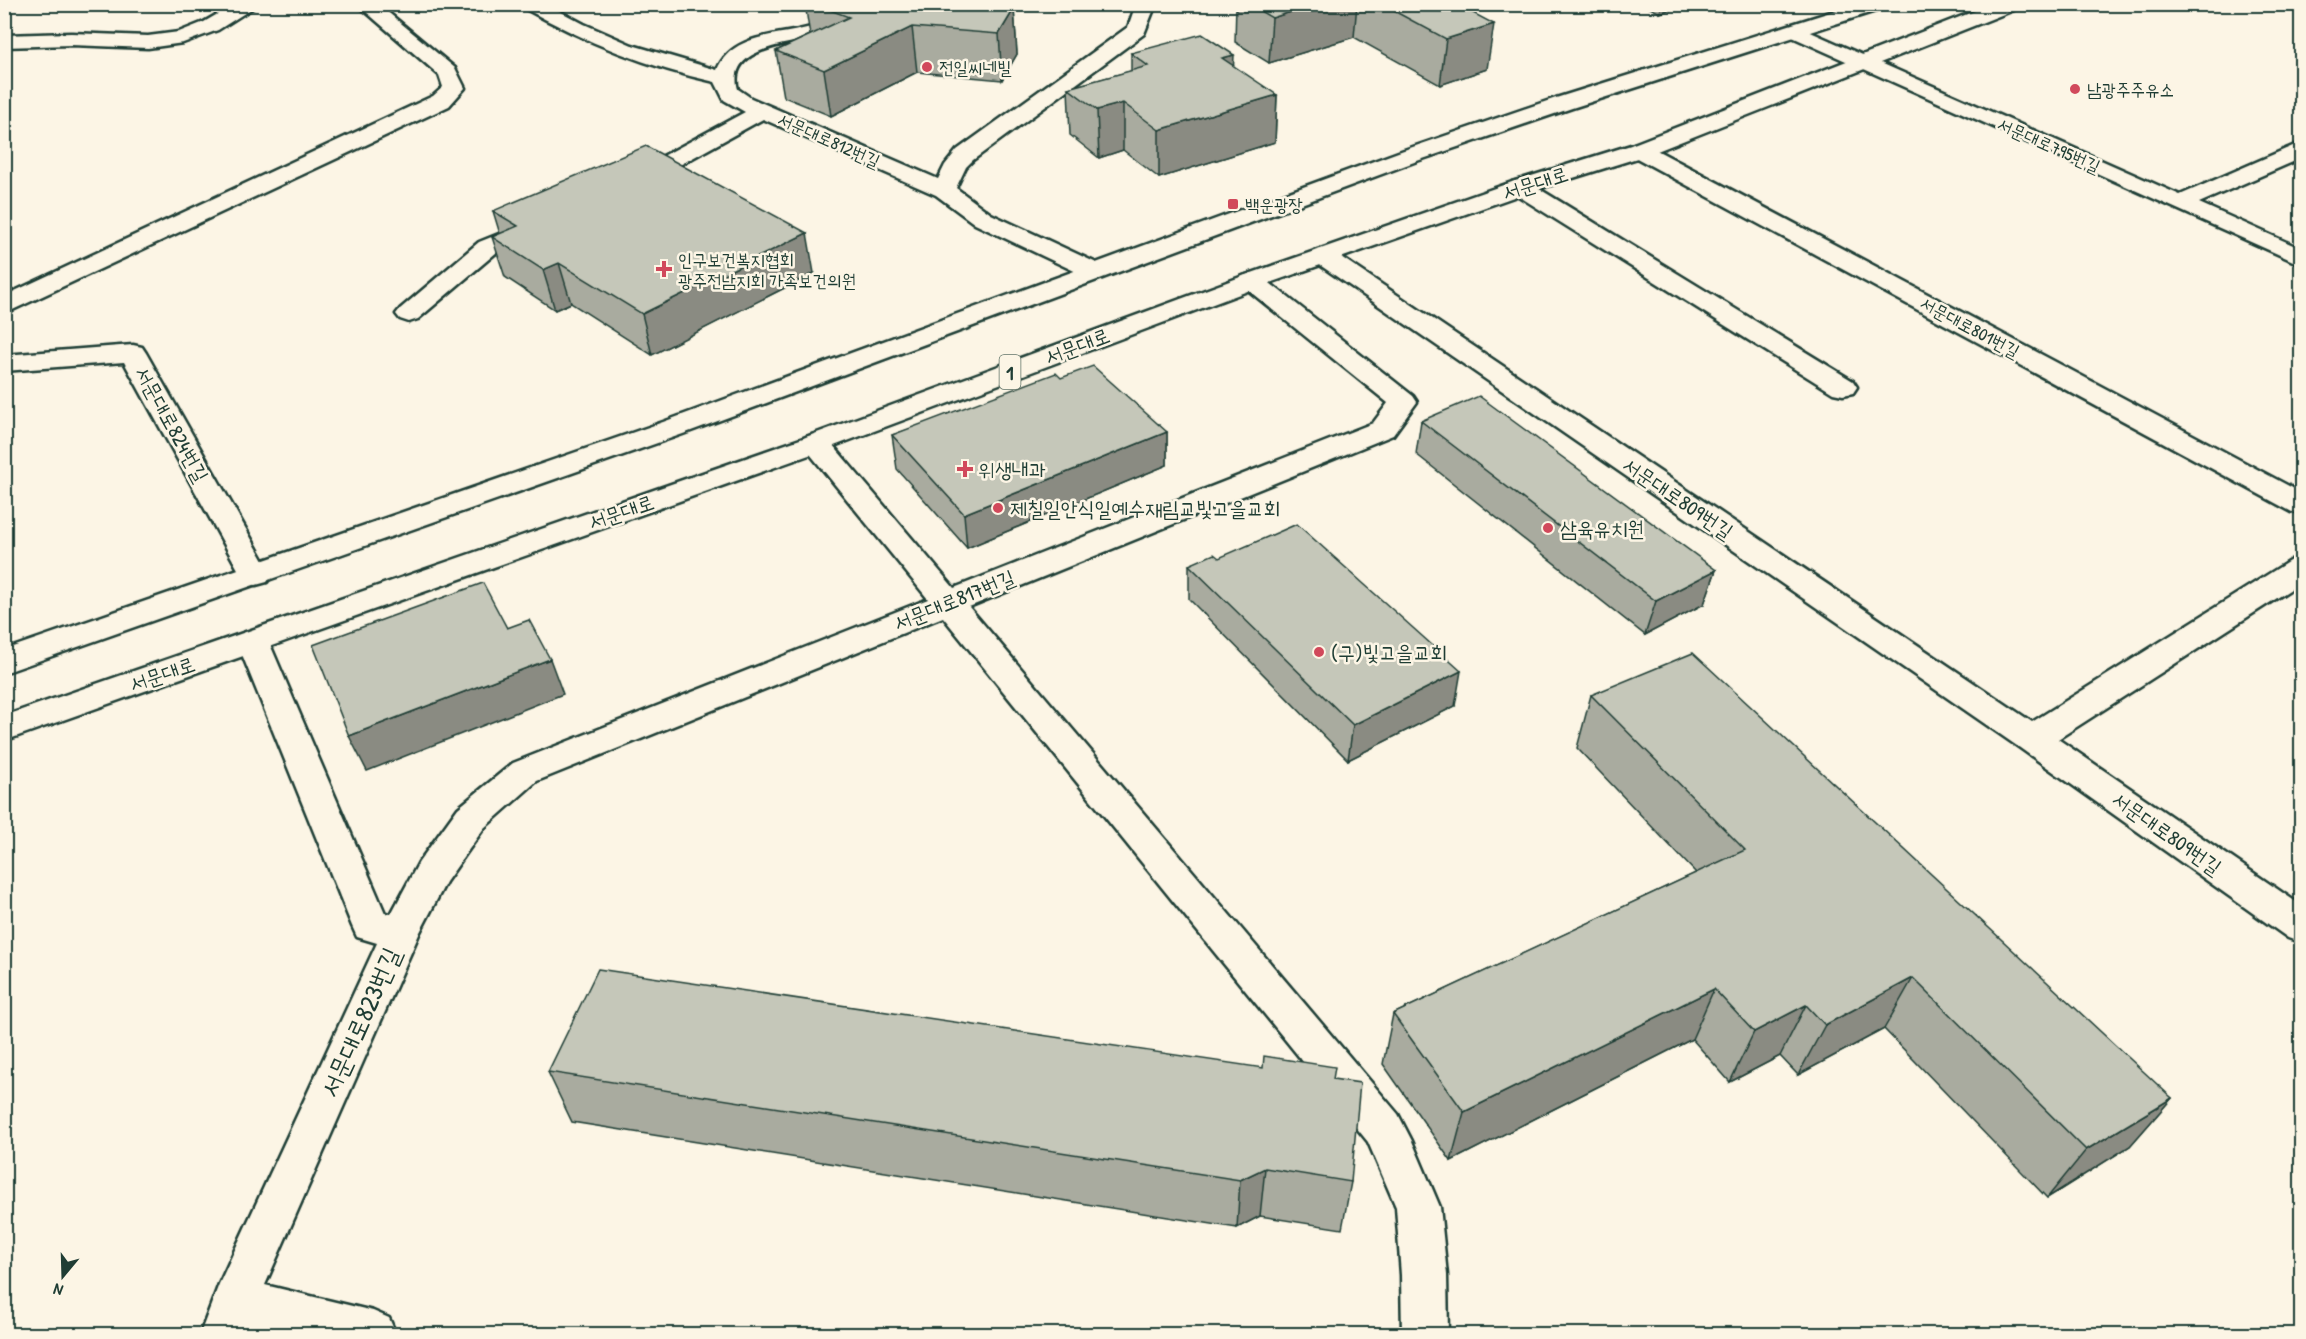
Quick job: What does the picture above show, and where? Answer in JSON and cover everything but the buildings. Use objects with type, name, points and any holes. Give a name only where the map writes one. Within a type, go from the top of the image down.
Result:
[{"type":"street","points":[[4,41],[71,39],[148,42],[183,37],[211,26],[250,4]]},
{"type":"street","points":[[4,306],[441,101],[454,88],[448,72],[366,4]]},
{"type":"street","points":[[531,4],[573,29],[609,43],[674,65],[725,78],[727,65],[745,50],[821,30],[868,4]]},
{"type":"street","points":[[944,190],[956,165],[965,155],[1137,30],[1146,4]]},
{"type":"street","points":[[4,662],[673,428],[1408,156],[1564,103],[1797,32],[1878,4]]},
{"type":"street","name":"서문대로","points":[[4,729],[816,443],[1252,281],[1520,187],[1639,150],[2012,4]]},
{"type":"street","name":"서문대로795번길","points":[[1797,32],[2301,258]]},
{"type":"street","name":"서문대로812번길","points":[[725,78],[725,87],[730,95],[944,190],[982,219],[1094,271]]},
{"type":"street","points":[[609,193],[762,111]]},
{"type":"street","points":[[2181,203],[2301,149]]},
{"type":"street","name":"서문대로801번길","points":[[1639,150],[2301,505]]},
{"type":"street","points":[[1520,187],[1843,387]]},
{"type":"street","points":[[409,314],[488,247],[561,215]]},
{"type":"street","name":"서문대로809번길","points":[[1323,256],[2032,739],[2301,927]]},
{"type":"street","name":"서문대로817번길","points":[[525,772],[1383,429],[1403,402],[1252,281]]},
{"type":"street","name":"서문대로824번길","points":[[4,363],[133,353],[256,575]]},
{"type":"street","points":[[816,443],[1383,1128],[1397,1155],[1418,1207],[1424,1275],[1425,1335]]},
{"type":"street","points":[[2032,739],[2301,567]]},
{"type":"street","points":[[253,642],[371,926],[401,932]]},
{"type":"street","name":"서문대로823번길","points":[[373,1335],[229,1317],[401,932],[432,872],[471,818],[525,772]]},
{"type":"place","name":"전일씨네빌","points":[[927,67]]},
{"type":"place","name":"남광주주유소","points":[[2075,89]]},
{"type":"place","name":"백운광장","points":[[1233,204]]},
{"type":"place","name":"인구보건복지협회 광주전남지회 가족보건의원","points":[[664,269]]},
{"type":"place","name":"위생내과","points":[[965,469]]},
{"type":"place","name":"제칠일안식일예수재림교빛고을교회","points":[[998,508]]},
{"type":"place","name":"삼육유치원","points":[[1548,528]]},
{"type":"place","name":"(구)빛고을교회","points":[[1319,652]]}]
